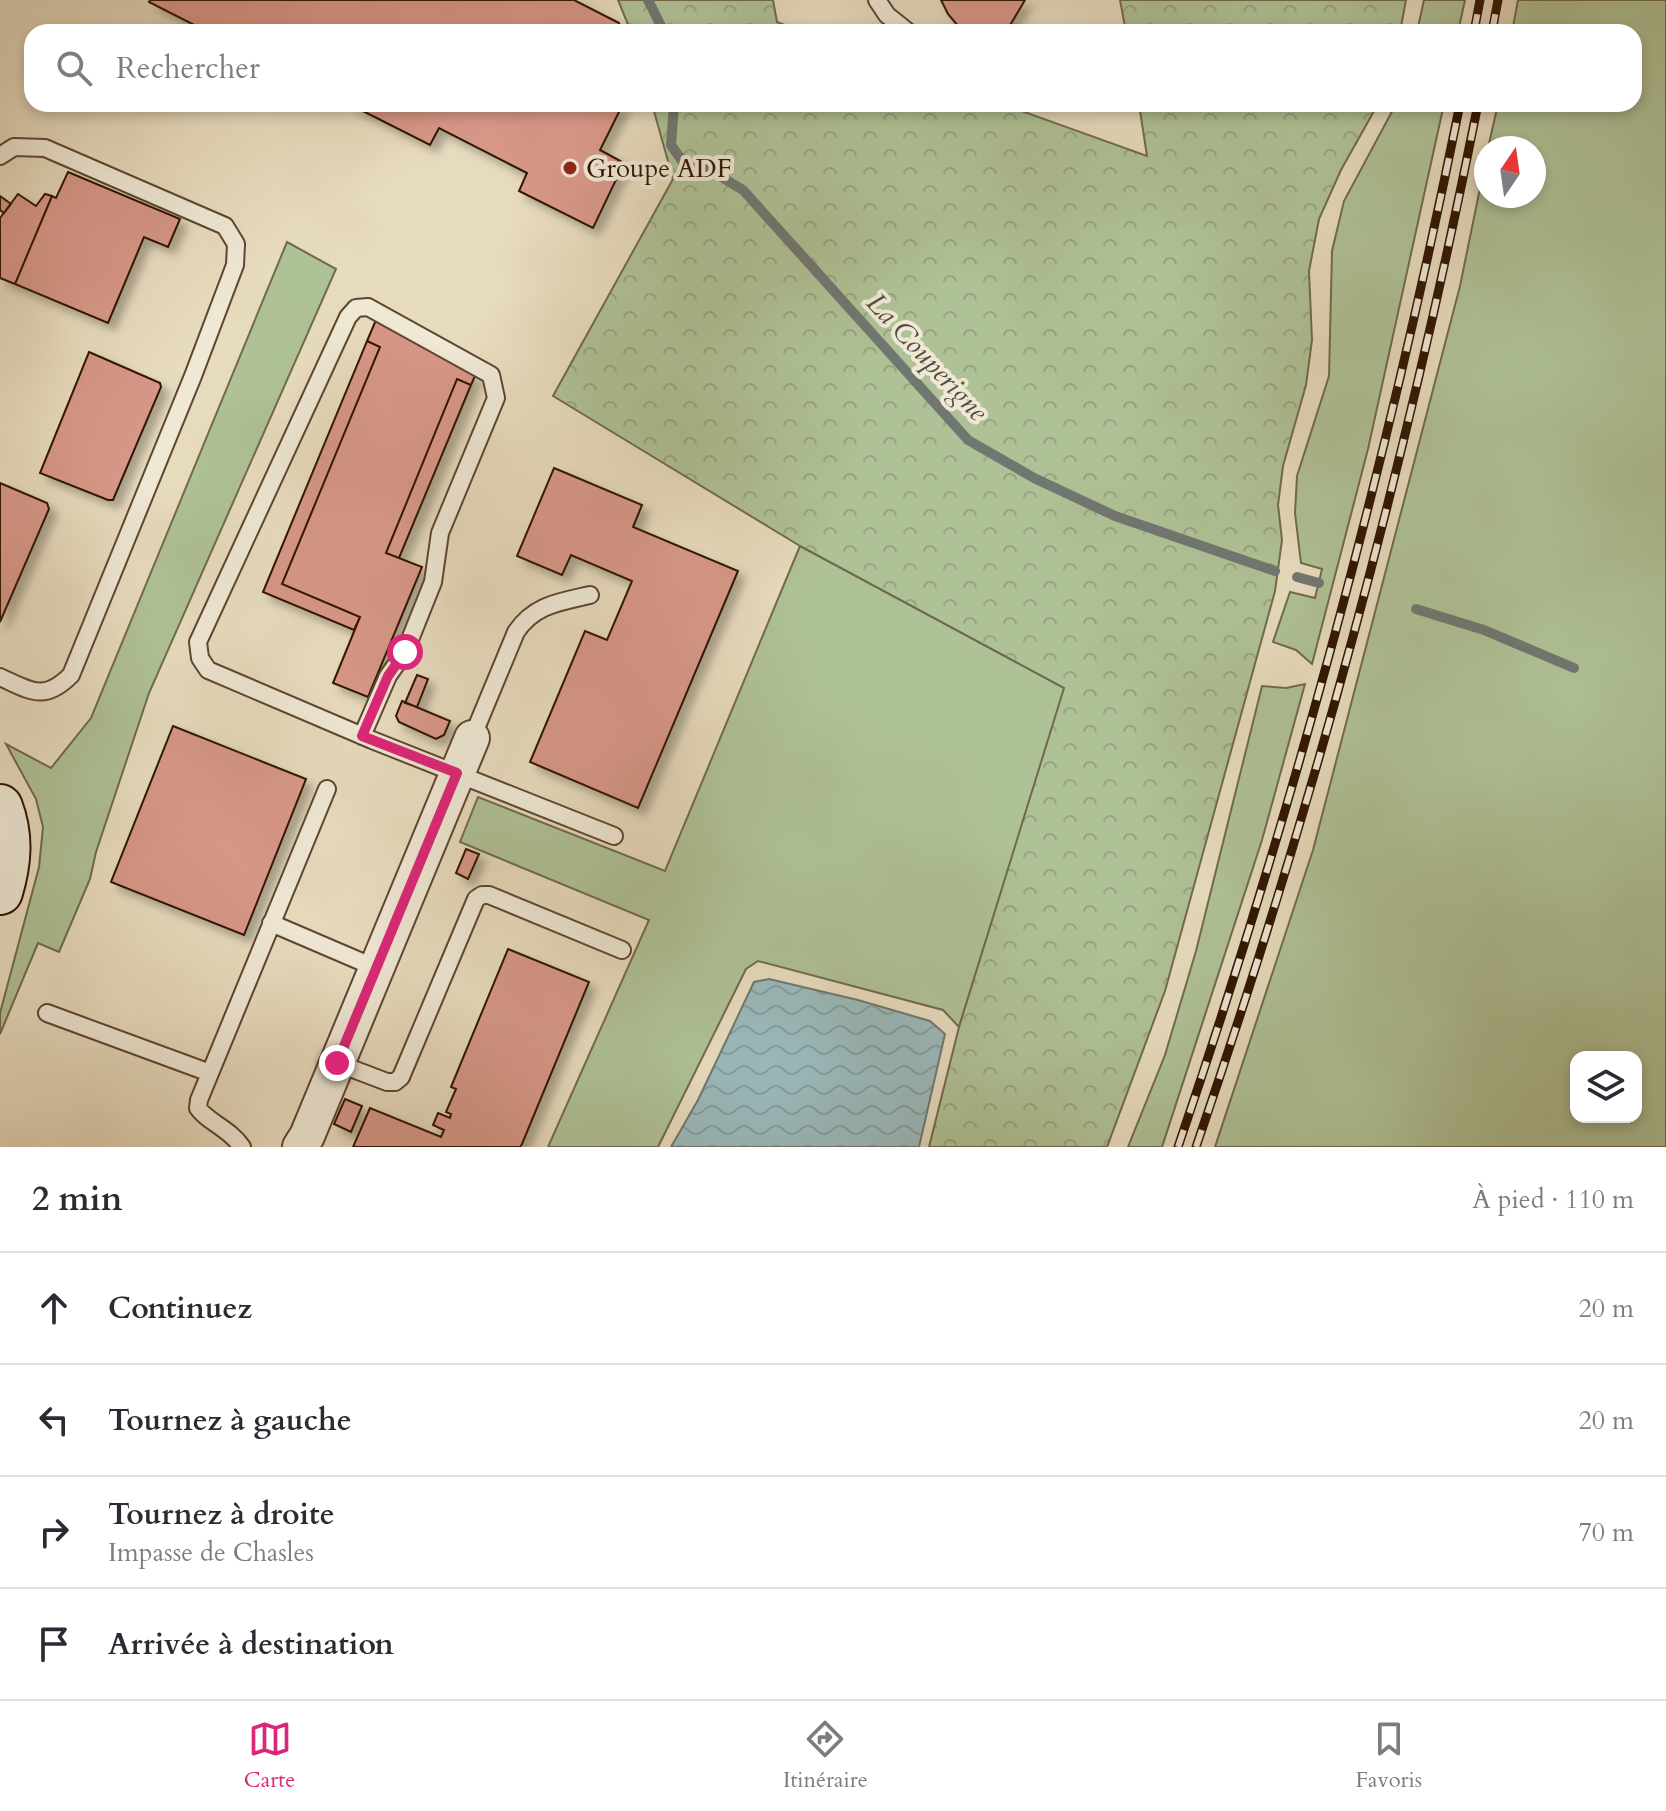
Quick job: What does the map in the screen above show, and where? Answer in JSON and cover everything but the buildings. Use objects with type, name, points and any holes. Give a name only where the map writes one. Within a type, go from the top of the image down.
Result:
[{"type":"street","points":[[300,1147],[472,738]]},
{"type":"street","points":[[0,807],[8,846],[8,864],[0,892]]},
{"type":"lane","points":[[877,0],[887,15],[898,24]]},
{"type":"lane","points":[[0,156],[14,147],[45,148],[225,226],[236,244],[235,265],[193,376],[71,675],[49,692],[35,692],[0,677]]},
{"type":"lane","points":[[362,736],[388,676],[405,652],[433,582],[440,533],[496,398],[491,375],[368,307],[356,308],[348,317],[198,642],[200,658],[208,670],[362,736],[614,836]]},
{"type":"lane","points":[[472,738],[516,632],[525,618],[542,607],[590,595]]},
{"type":"lane","points":[[242,1147],[222,1126],[202,1115],[198,1108],[327,789]]},
{"type":"lane","points":[[337,1063],[387,1082],[395,1082],[401,1077],[476,899],[482,895],[489,895],[622,950]]},
{"type":"lane","points":[[271,923],[376,968]]},
{"type":"lane","points":[[47,1013],[210,1073]]},
{"type":"green space","points":[[618,0],[773,0],[777,22],[782,24],[628,24]]},
{"type":"green space","points":[[1120,0],[1406,0],[1402,24],[1124,24]]},
{"type":"green space","points":[[1424,0],[1465,0],[1460,24],[1419,24]]},
{"type":"green space","points":[[1518,0],[1666,0],[1666,1147],[1215,1147],[1313,850],[1460,286],[1476,208],[1546,208],[1546,136],[1491,136],[1496,112],[1642,112],[1642,24],[1514,24]]},
{"type":"green space","points":[[654,112],[1024,112],[1147,156],[1140,112],[1374,112],[1341,170],[1319,219],[1309,271],[1312,340],[1306,385],[1283,466],[1278,505],[1282,540],[1275,591],[1165,991],[1107,1147],[929,1147],[959,1027],[1064,688],[800,546],[553,396],[673,179]]},
{"type":"green space","points":[[1392,112],[1442,112],[1368,449],[1312,664],[1296,650],[1273,642],[1290,592],[1315,598],[1322,569],[1301,563],[1295,513],[1297,476],[1329,376],[1332,251],[1344,201]]},
{"type":"green space","points":[[287,242],[336,269],[149,693],[96,852],[90,879],[59,952],[38,943],[0,1034],[0,1013],[39,867],[43,827],[36,799],[6,744],[51,768],[91,718]]},
{"type":"green space","points":[[800,546],[1065,688],[959,1027],[943,1010],[758,961],[746,969],[658,1147],[548,1147],[649,920],[460,842],[478,797],[665,871]]},
{"type":"green space","points":[[1305,684],[1262,840],[1162,1147],[1128,1147],[1165,1055],[1196,951],[1262,686],[1286,688]]},
{"type":"water","points":[[769,979],[930,1021],[945,1034],[919,1147],[671,1147],[698,1100],[754,982]]},
{"type":"waterway","name":"La Couperigne","points":[[648,0],[660,24]]},
{"type":"waterway","name":"La Couperigne","points":[[673,112],[671,145],[683,162],[713,172],[743,190],[968,440],[1034,478],[1115,516],[1275,571]]},
{"type":"waterway","name":"La Couperigne","points":[[1297,577],[1319,583]]},
{"type":"waterway","name":"La Couperigne","points":[[1416,609],[1484,630],[1574,668]]},
{"type":"railway","points":[[1476,24],[1480,0]]},
{"type":"railway","points":[[1494,24],[1498,0]]},
{"type":"railway","points":[[1178,1147],[1261,890],[1336,630],[1402,368],[1458,112]]},
{"type":"railway","points":[[1196,1147],[1280,890],[1355,630],[1421,368],[1476,112]]},
{"type":"place","name":"Groupe ADF","points":[[570,168]]},
{"type":"route","points":[[337,1063],[457,773],[362,736],[388,676],[405,652]]}]
